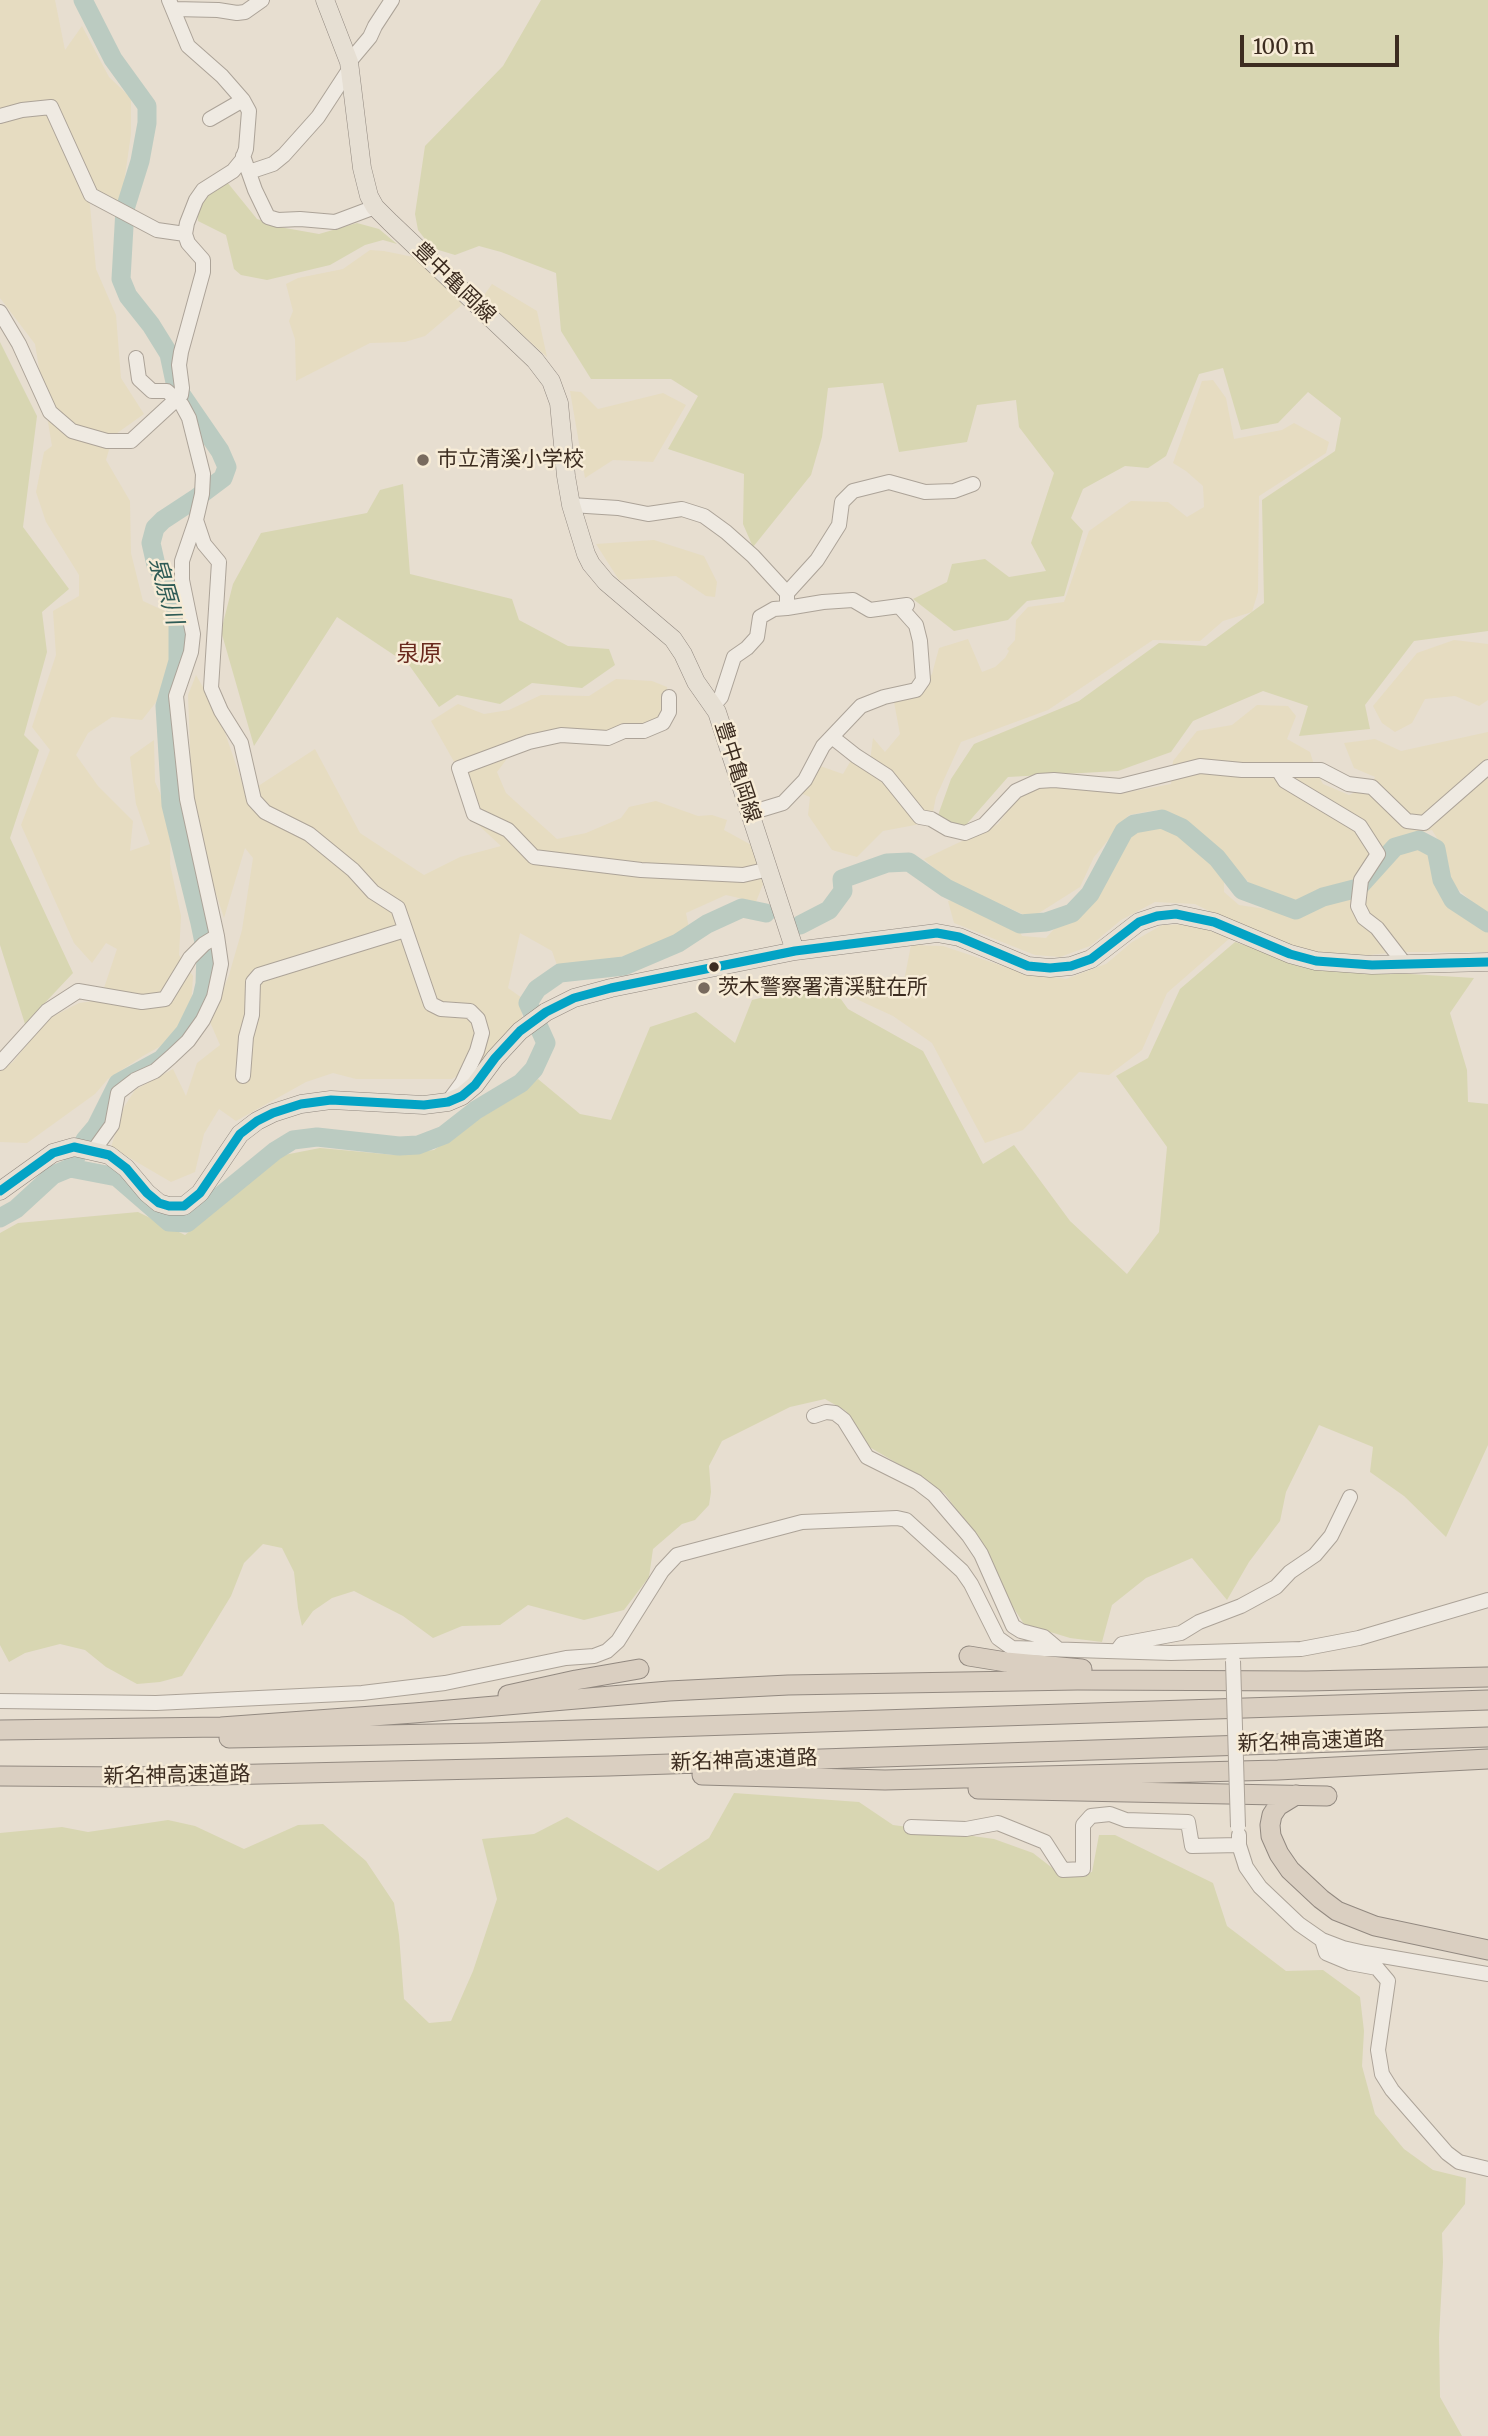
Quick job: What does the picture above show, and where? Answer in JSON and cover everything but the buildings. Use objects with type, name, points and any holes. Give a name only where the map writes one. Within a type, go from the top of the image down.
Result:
[{"type":"highway","points":[[969,1656],[1189,1680]]},
{"type":"highway","points":[[414,1713],[639,1670]]},
{"type":"highway","points":[[1439,1677],[1488,1671]]},
{"type":"highway","points":[[0,1733],[221,1727],[669,1691],[788,1685],[1077,1680],[1307,1681],[1488,1676]]},
{"type":"highway","name":"新名神高速道路","points":[[0,1733],[255,1738],[1488,1700]]},
{"type":"highway","name":"新名神高速道路","points":[[0,1776],[131,1777],[609,1766],[1488,1737]]},
{"type":"highway","points":[[609,1766],[653,1777],[708,1774],[885,1780],[1278,1770],[1488,1759]]},
{"type":"highway","points":[[885,1780],[985,1790],[1327,1796]]},
{"type":"highway","points":[[1296,1796],[1278,1806],[1272,1815],[1272,1836],[1279,1854],[1290,1870],[1321,1899],[1337,1911],[1375,1926],[1488,1950]]},
{"type":"main road","name":"豊中亀岡線","points":[[325,0],[349,65],[362,168],[369,196],[375,207],[535,360],[551,381],[559,402],[566,476],[581,541],[591,564],[606,582],[673,639],[695,682],[717,712],[795,951]]},
{"type":"main road","points":[[0,1191],[53,1153],[85,1149],[110,1156],[126,1168],[159,1203],[184,1206],[200,1192],[240,1134],[273,1113],[302,1104],[331,1100],[424,1105],[448,1102],[462,1096],[475,1084],[508,1042],[528,1024],[574,998],[795,951],[937,933],[959,937],[1028,966],[1071,966],[1091,959],[1139,922],[1176,914],[1214,922],[1290,954],[1316,961],[1372,965],[1488,962]]},
{"type":"street","points":[[171,3],[237,13],[245,12],[262,0]]},
{"type":"street","points":[[249,172],[273,164],[285,155],[318,117],[392,0]]},
{"type":"street","points":[[0,312],[19,344],[50,412],[72,430],[107,441],[131,440],[181,395],[178,365],[203,272],[203,260],[188,243],[186,234],[196,200],[203,190],[233,171],[243,156],[249,127],[249,111],[222,76],[188,46],[171,3]]},
{"type":"street","points":[[210,119],[243,100]]},
{"type":"street","points":[[0,116],[51,107],[90,195],[157,230],[186,234]]},
{"type":"street","points":[[243,156],[268,217],[278,220],[335,222],[375,207]]},
{"type":"street","points":[[85,1149],[112,1125],[118,1093],[135,1080],[155,1071],[188,1041],[203,1020],[214,997],[221,964],[187,799],[176,696],[191,652],[193,634],[181,580],[182,561],[197,520],[202,494],[202,474],[189,418],[167,391],[152,391],[139,379],[136,358]]},
{"type":"street","points":[[713,706],[721,697],[734,657],[757,637],[760,617],[787,601],[839,525],[842,502],[853,491],[889,482],[925,492],[954,491],[973,484]]},
{"type":"street","points":[[571,505],[618,508],[648,514],[682,509],[704,516],[744,548],[787,601],[853,600],[870,610],[903,606],[916,625],[923,680],[916,690],[884,697],[862,706],[823,746],[805,780],[783,803],[750,813]]},
{"type":"street","points":[[197,520],[204,544],[219,562],[211,688],[221,711],[242,743],[254,800],[265,812],[309,834],[335,854],[373,892],[398,908],[431,1004],[441,1009],[470,1011],[478,1019],[482,1033],[477,1051],[462,1083],[448,1102]]},
{"type":"street","points":[[669,696],[668,712],[663,723],[644,731],[624,731],[608,738],[561,735],[529,742],[459,768],[474,814],[508,830],[534,857],[641,870],[717,874],[743,875],[769,869]]},
{"type":"street","points":[[832,737],[887,776],[920,817],[931,819],[947,829],[965,833],[984,825],[1016,791],[1038,781],[1120,786],[1200,766],[1321,770],[1348,784],[1372,787],[1407,821],[1424,823],[1488,767]]},
{"type":"street","points":[[1278,770],[1285,781],[1360,826],[1378,854],[1361,880],[1358,906],[1364,918],[1377,928],[1404,963]]},
{"type":"street","points":[[243,1076],[246,1037],[252,1015],[253,982],[259,975],[405,930]]},
{"type":"street","points":[[0,1063],[47,1011],[78,991],[142,1002],[165,999],[190,958],[217,936]]},
{"type":"street","points":[[814,1416],[826,1412],[835,1413],[844,1420],[867,1457],[917,1482],[934,1494],[981,1554],[1013,1626],[1044,1637],[1057,1648]]},
{"type":"street","points":[[1116,1652],[1122,1644],[1181,1633],[1276,1587],[1290,1572],[1315,1555],[1331,1536],[1350,1497]]},
{"type":"street","points":[[0,1701],[156,1703],[362,1693],[446,1683],[566,1658],[594,1656],[607,1651],[618,1642],[662,1571],[677,1555],[782,1526],[816,1522],[897,1518],[906,1520],[962,1571],[998,1638],[1012,1648],[1233,1656],[1300,1649],[1359,1638],[1488,1600]]},
{"type":"street","points":[[1233,1656],[1239,1845],[1246,1867],[1260,1887],[1299,1924],[1322,1940],[1365,1953],[1488,1974]]},
{"type":"street","points":[[911,1827],[966,1829],[998,1824],[1045,1842],[1063,1870],[1083,1869],[1083,1825],[1091,1816],[1110,1814],[1126,1820],[1188,1822],[1192,1846],[1239,1845]]},
{"type":"street","points":[[1322,1940],[1325,1953],[1350,1963],[1377,1968],[1388,1981],[1378,2050],[1382,2074],[1392,2090],[1447,2153],[1459,2162],[1488,2169]]},
{"type":"shaded area","points":[[0,0],[55,0],[65,50],[82,26],[109,77],[131,98],[131,134],[120,211],[89,195],[96,269],[116,315],[121,378],[144,414],[113,436],[106,460],[130,501],[131,553],[143,601],[169,613],[174,650],[164,692],[142,720],[112,717],[88,733],[76,755],[98,786],[133,821],[130,851],[150,844],[136,804],[130,757],[154,740],[155,782],[171,818],[170,864],[181,916],[179,955],[193,976],[191,1009],[168,1042],[108,1079],[95,1094],[27,1143],[0,1142],[0,1069],[12,1063],[48,1019],[79,1003],[100,1000],[117,949],[106,943],[92,963],[74,943],[21,825],[50,750],[32,727],[56,655],[53,611],[79,596],[79,575],[46,522],[36,492],[44,452],[52,446],[35,344],[0,298]]},
{"type":"shaded area","points":[[541,0],[1488,0],[1488,631],[1414,641],[1365,705],[1370,729],[1299,736],[1308,706],[1263,691],[1193,721],[1171,752],[1118,771],[1008,777],[958,834],[937,818],[951,779],[974,744],[1079,701],[1159,643],[1206,646],[1264,603],[1262,500],[1335,451],[1341,418],[1308,392],[1278,423],[1241,430],[1223,368],[1199,374],[1166,456],[1148,468],[1125,466],[1083,489],[1071,518],[1083,531],[1064,596],[1027,601],[1008,620],[954,631],[913,599],[947,582],[952,564],[985,559],[1009,577],[1046,571],[1031,543],[1054,473],[1019,427],[1016,400],[977,405],[967,442],[899,452],[883,383],[828,388],[822,437],[811,475],[753,547],[743,524],[744,474],[668,449],[698,396],[671,379],[591,379],[561,331],[556,273],[479,246],[455,255],[432,248],[418,230],[415,214],[425,146],[503,66]]},
{"type":"shaded area","points":[[227,182],[257,219],[285,228],[319,234],[357,223],[379,229],[397,244],[383,240],[365,245],[330,265],[267,280],[241,275],[234,269],[226,235],[198,221],[197,207],[205,193]]},
{"type":"shaded area","points":[[370,250],[413,257],[464,303],[425,336],[405,342],[370,343],[296,381],[295,339],[289,321],[293,311],[286,284],[298,278],[343,269]]},
{"type":"shaded area","points":[[492,284],[537,311],[547,357],[482,298]]},
{"type":"shaded area","points":[[0,342],[37,416],[23,527],[69,589],[42,612],[47,652],[24,735],[39,750],[10,838],[73,973],[25,1024],[0,945]]},
{"type":"shaded area","points":[[1213,380],[1226,398],[1234,439],[1282,430],[1294,423],[1329,442],[1326,453],[1259,496],[1258,592],[1252,612],[1223,621],[1200,641],[1153,640],[1048,710],[961,742],[936,797],[931,822],[883,831],[857,857],[832,850],[808,815],[810,797],[798,792],[820,766],[843,774],[853,757],[870,761],[873,738],[885,752],[900,734],[894,702],[915,696],[932,674],[939,648],[968,639],[982,672],[995,667],[1009,651],[1007,649],[1015,640],[1016,620],[1028,607],[1064,602],[1089,531],[1131,501],[1168,502],[1187,517],[1204,507],[1203,486],[1173,463],[1202,381]]},
{"type":"shaded area","points":[[570,391],[581,392],[598,409],[663,393],[686,405],[653,462],[613,460],[585,478]]},
{"type":"shaded area","points":[[403,484],[410,574],[512,599],[519,620],[568,646],[609,649],[615,665],[582,688],[532,683],[500,704],[457,695],[439,707],[409,665],[337,617],[254,746],[221,631],[233,584],[261,533],[367,513],[380,490]]},
{"type":"shaded area","points":[[654,540],[704,556],[717,582],[715,597],[706,596],[676,576],[619,580],[596,544]]},
{"type":"shaded area","points":[[1454,640],[1488,644],[1488,700],[1479,706],[1455,696],[1425,699],[1412,723],[1395,732],[1382,723],[1373,706],[1417,653]]},
{"type":"shaded area","points":[[196,675],[219,715],[246,794],[315,749],[360,833],[424,875],[460,857],[501,846],[473,820],[461,774],[431,721],[458,704],[484,714],[509,710],[541,695],[589,696],[616,679],[652,681],[667,687],[670,716],[635,731],[515,748],[497,772],[506,793],[557,839],[586,833],[621,818],[629,807],[656,801],[698,816],[712,815],[727,820],[724,830],[755,847],[763,884],[756,902],[726,895],[686,913],[689,928],[652,948],[613,959],[558,968],[552,951],[520,933],[508,988],[522,998],[522,1018],[482,1061],[452,1079],[356,1079],[333,1073],[306,1082],[236,1121],[219,1109],[204,1134],[195,1172],[171,1182],[111,1147],[124,1107],[135,1090],[173,1069],[186,1096],[197,1063],[220,1045],[210,1022],[229,975],[242,930],[253,858],[245,848],[224,918],[206,863],[194,809],[188,695]]},
{"type":"shaded area","points":[[1257,705],[1288,706],[1296,716],[1287,739],[1310,752],[1323,784],[1349,795],[1371,785],[1375,777],[1354,768],[1344,743],[1375,739],[1401,751],[1488,732],[1488,916],[1452,884],[1446,853],[1432,830],[1400,837],[1357,878],[1299,902],[1257,891],[1227,860],[1185,824],[1156,810],[1129,815],[1094,857],[1080,887],[1031,918],[947,880],[924,859],[998,824],[1017,798],[1050,784],[1123,793],[1171,784],[1173,761],[1197,731],[1232,725]]},
{"type":"shaded area","points":[[1151,825],[1167,826],[1184,834],[1216,863],[1224,881],[1224,892],[1239,905],[1292,913],[1334,895],[1363,891],[1386,861],[1401,851],[1420,845],[1433,853],[1444,897],[1456,909],[1488,927],[1488,952],[1397,952],[1332,959],[1247,930],[1195,904],[1155,902],[1121,920],[1090,946],[1060,957],[1035,955],[954,923],[948,901],[958,898],[1016,924],[1022,936],[1046,938],[1055,928],[1051,923],[1073,913],[1092,894],[1125,839]]},
{"type":"shaded area","points":[[1191,924],[1230,938],[1167,993],[1142,1050],[1109,1075],[1079,1072],[1023,1130],[985,1143],[932,1043],[893,1016],[852,997],[891,995],[905,976],[911,945],[943,946],[1018,971],[1066,979],[1106,964],[1132,942],[1162,925]]},
{"type":"shaded area","points":[[1235,942],[1315,968],[1474,978],[1450,1013],[1467,1070],[1468,1102],[1488,1104],[1488,1445],[1446,1537],[1404,1496],[1370,1472],[1373,1447],[1319,1425],[1286,1492],[1280,1521],[1249,1562],[1227,1600],[1192,1558],[1146,1578],[1112,1605],[1102,1642],[1070,1638],[1024,1624],[1011,1604],[986,1550],[945,1494],[866,1445],[846,1411],[825,1399],[790,1407],[722,1441],[709,1466],[709,1505],[695,1520],[682,1524],[653,1549],[649,1577],[624,1610],[584,1620],[528,1605],[500,1625],[462,1626],[433,1638],[403,1616],[354,1591],[332,1598],[313,1611],[302,1626],[294,1572],[282,1548],[263,1544],[244,1563],[231,1596],[182,1676],[137,1684],[106,1667],[85,1650],[60,1644],[25,1653],[9,1662],[0,1645],[0,1233],[18,1223],[138,1212],[185,1235],[284,1155],[320,1148],[395,1155],[434,1150],[538,1079],[580,1114],[611,1120],[650,1027],[696,1012],[735,1043],[752,1000],[828,981],[848,1009],[923,1051],[983,1164],[1014,1145],[1070,1221],[1127,1274],[1159,1232],[1167,1147],[1116,1076],[1148,1058],[1180,989]]},
{"type":"shaded area","points":[[734,1793],[859,1802],[893,1825],[994,1839],[1033,1853],[1064,1877],[1092,1872],[1099,1835],[1115,1835],[1213,1883],[1227,1926],[1286,1971],[1323,1970],[1360,1997],[1364,2031],[1362,2066],[1375,2114],[1404,2149],[1433,2170],[1466,2178],[1465,2204],[1442,2233],[1439,2337],[1440,2397],[1462,2436],[0,2436],[0,1833],[62,1827],[88,1832],[168,1820],[195,1826],[244,1849],[298,1825],[323,1824],[366,1861],[394,1903],[404,1999],[429,2023],[451,2021],[473,1971],[497,1899],[482,1839],[534,1834],[567,1817],[658,1871],[709,1838]]},
{"type":"waterway","name":"泉原川","points":[[70,1168],[85,1140],[96,1127],[118,1083],[162,1059],[185,1032],[202,997],[205,984],[206,952],[171,805],[165,706],[178,661],[178,619],[171,590],[156,565],[151,543],[155,528],[223,478],[227,467],[220,451],[176,387],[169,354],[128,296],[121,279],[125,209],[140,161],[147,123],[147,106],[113,59],[83,0]]},
{"type":"waterway","points":[[800,925],[829,910],[843,891],[842,879],[887,863],[909,862],[946,888],[1020,924],[1046,922],[1072,913],[1090,894],[1124,831],[1134,824],[1162,819],[1182,828],[1217,858],[1242,890],[1296,910],[1323,897],[1358,888],[1395,847],[1419,840],[1436,849],[1442,880],[1453,900],[1488,923]]},
{"type":"waterway","points":[[0,1218],[16,1209],[53,1175],[70,1168],[117,1177],[169,1222],[187,1223],[275,1151],[293,1140],[317,1137],[399,1146],[418,1145],[444,1135],[476,1110],[521,1083],[534,1069],[546,1043],[528,1003],[537,989],[560,973],[624,966],[678,943],[707,924],[742,908],[766,913]]},
{"type":"transit line","points":[[0,1191],[53,1153],[74,1147],[109,1155],[126,1168],[159,1203],[184,1206],[200,1193],[240,1134],[273,1113],[301,1104],[331,1100],[424,1105],[448,1102],[462,1096],[475,1085],[520,1031],[546,1012],[574,998],[795,951],[937,933],[959,937],[1028,966],[1071,966],[1091,959],[1139,922],[1176,914],[1214,922],[1290,954],[1316,961],[1372,965],[1488,962]]},
{"type":"place","name":"市立清溪小学校","points":[[423,460]]},
{"type":"place","name":"茨木警察署清渓駐在所","points":[[704,988]]},
{"type":"district","name":"泉原","points":[[419,654]]}]
